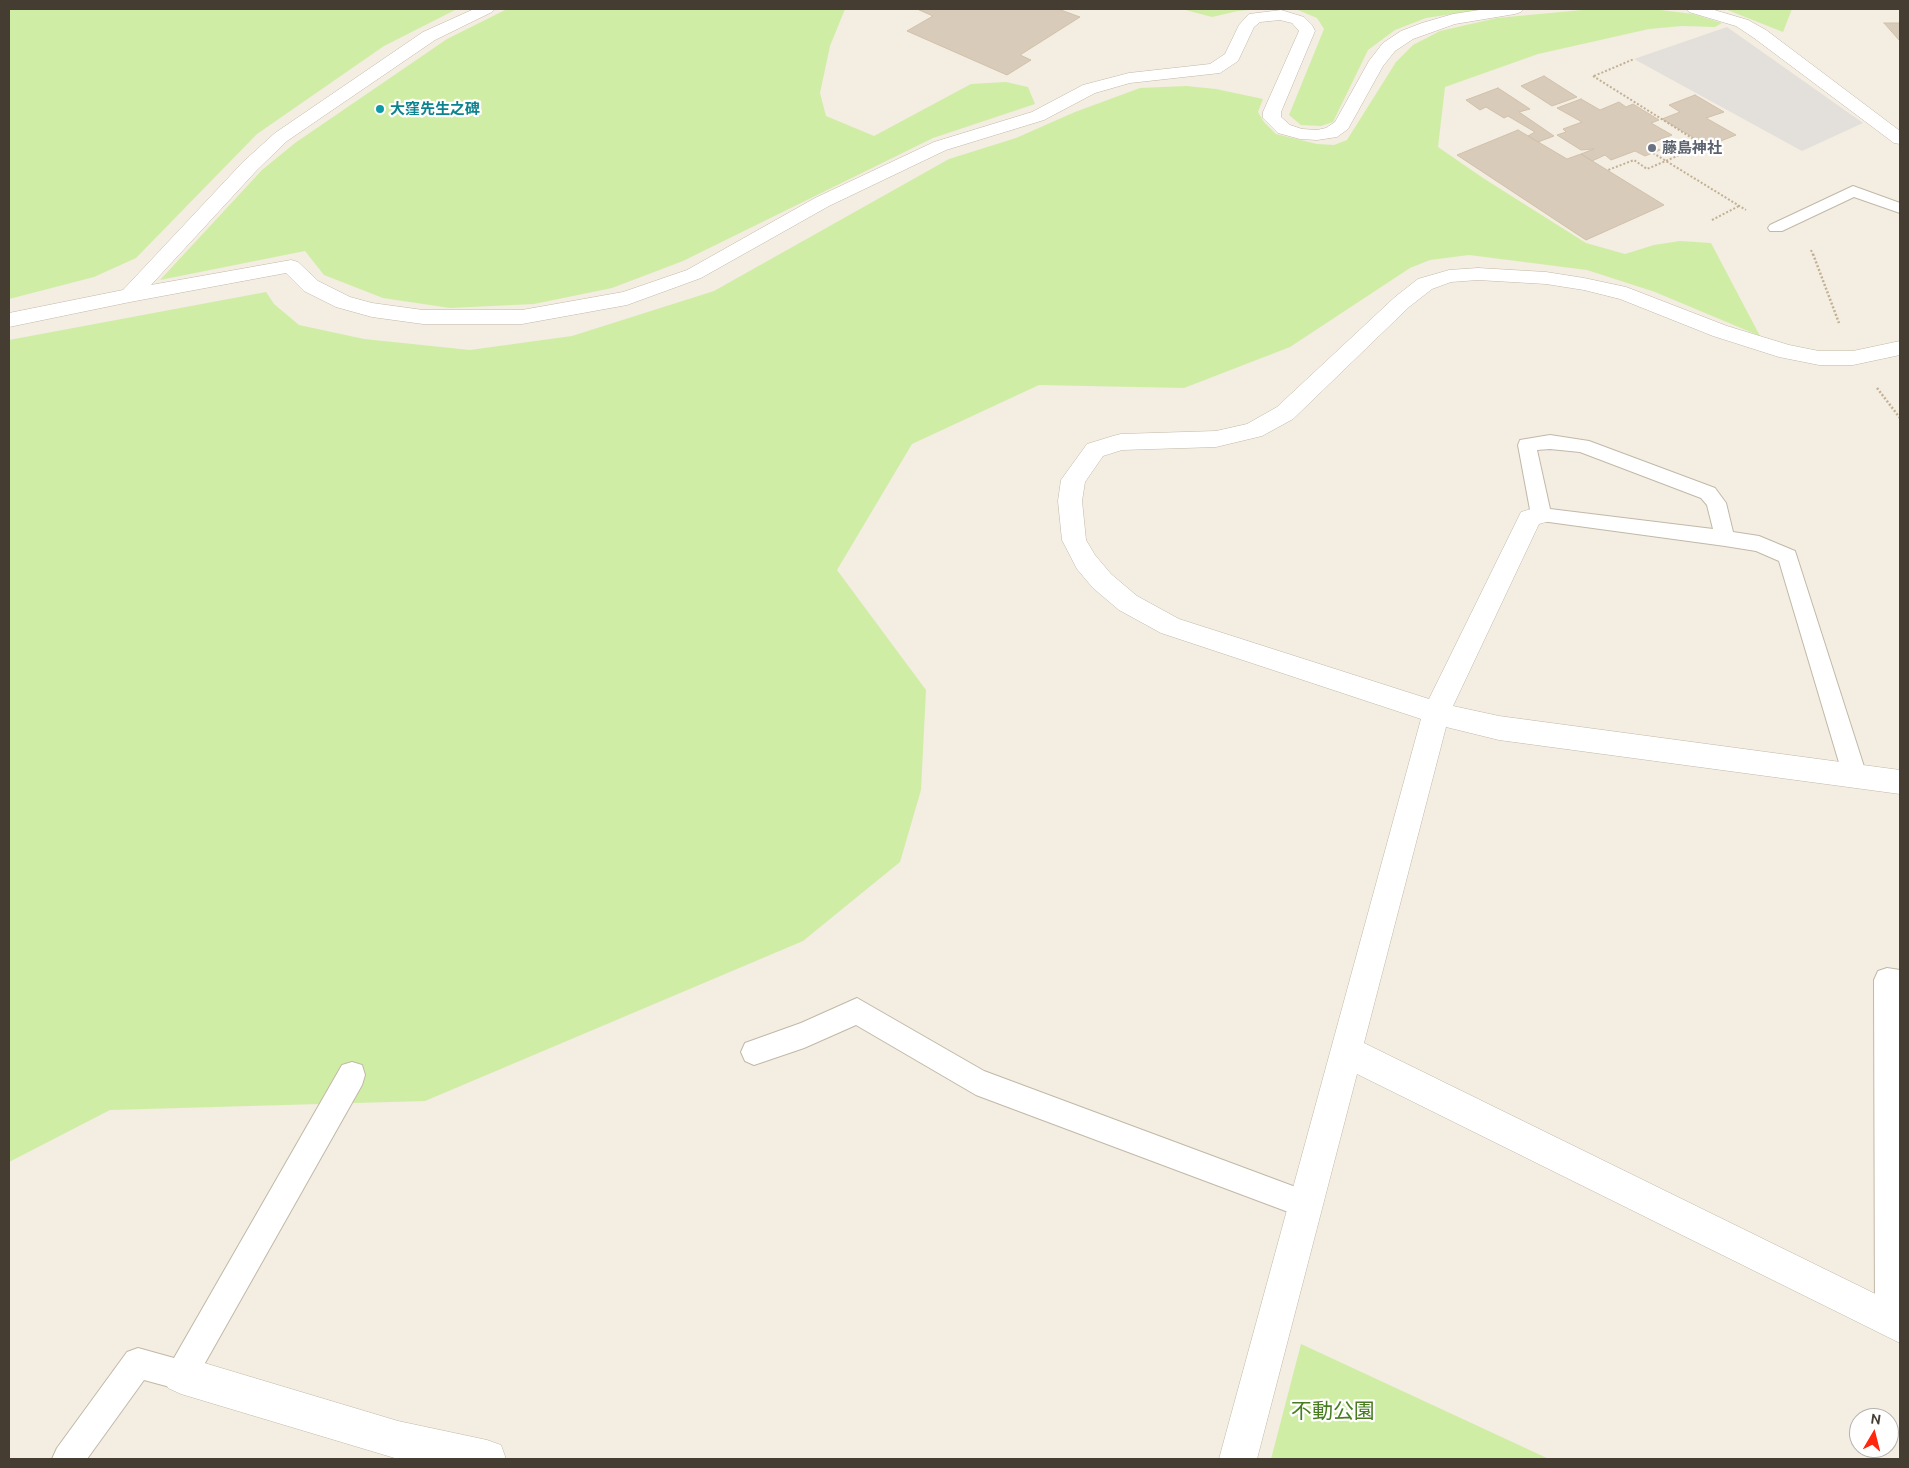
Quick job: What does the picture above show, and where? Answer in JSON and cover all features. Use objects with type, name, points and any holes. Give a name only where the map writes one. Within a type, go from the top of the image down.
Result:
[{"type":"street","points":[[130,295],[250,166],[281,137],[429,36],[486,9]]},
{"type":"street","points":[[9,320],[130,295],[291,266],[311,286],[343,302],[372,310],[423,317],[522,317],[627,298],[694,274],[822,202],[940,146],[1038,116],[1089,89],[1129,78],[1214,69],[1232,57],[1247,25],[1255,17],[1280,14],[1298,20],[1304,25],[1307,31],[1272,112],[1272,118],[1284,129],[1300,134],[1317,135],[1331,132],[1342,125],[1374,65],[1389,47],[1407,35],[1428,26],[1453,19],[1515,9]]},
{"type":"street","points":[[1695,9],[1722,15],[1742,23],[1760,34],[1900,139]]},
{"type":"street","points":[[1900,348],[1884,353],[1852,358],[1819,358],[1770,347],[1720,331],[1626,294],[1584,284],[1546,278],[1497,275],[1449,276],[1425,284],[1402,302],[1285,412],[1254,430],[1216,439],[1121,442],[1095,450],[1074,480],[1070,501],[1074,540],[1086,562],[1102,581],[1128,603],[1170,626],[1436,713],[1499,728],[1900,782]]},
{"type":"street","points":[[1238,1459],[1436,713],[1530,518],[1541,515]]},
{"type":"street","points":[[1347,1052],[1895,1323]]},
{"type":"street","points":[[181,1374],[398,1440],[487,1459]]},
{"type":"lane","points":[[1776,228],[1853,191],[1900,208]]},
{"type":"lane","points":[[1725,538],[1716,503],[1708,493],[1582,446],[1550,442],[1527,445],[1541,515],[1725,538],[1759,544],[1788,556],[1855,776]]},
{"type":"lane","points":[[1895,1323],[1887,980],[1900,982]]},
{"type":"lane","points":[[754,1052],[804,1035],[857,1010],[976,1082],[1307,1204]]},
{"type":"lane","points":[[68,1459],[138,1363],[181,1374],[352,1075]]},
{"type":"path","points":[[1608,170],[1634,160],[1647,169],[1703,146],[1593,76],[1634,59]]},
{"type":"path","points":[[1712,220],[1740,206]]},
{"type":"green space","points":[[9,9],[457,9],[384,46],[257,134],[136,258],[94,277],[9,299]]},
{"type":"green space","points":[[507,9],[845,9],[830,46],[820,93],[826,116],[874,136],[971,84],[1006,82],[1028,87],[1035,104],[933,138],[683,261],[612,288],[534,304],[450,308],[383,298],[324,275],[305,251],[160,280],[262,170],[295,143],[447,39]]},
{"type":"green space","points":[[1182,9],[1260,9],[1238,11],[1212,17]]},
{"type":"green space","points":[[1286,9],[1484,9],[1426,18],[1395,30],[1368,50],[1333,122],[1321,126],[1301,125],[1289,115],[1324,29],[1317,18],[1298,10]]},
{"type":"green space","points":[[1725,9],[1792,9],[1783,32]]},
{"type":"green space","points":[[1582,10],[1661,10],[1693,14],[1722,23],[1715,27],[1682,26],[1649,29],[1538,54],[1445,87],[1438,147],[1483,178],[1586,243],[1625,254],[1654,245],[1680,241],[1711,243],[1760,336],[1655,292],[1587,270],[1469,255],[1430,260],[1410,268],[1290,347],[1184,388],[1039,385],[912,444],[837,570],[926,690],[921,790],[900,862],[803,941],[425,1101],[110,1110],[9,1162],[9,340],[266,292],[274,304],[299,325],[364,339],[470,350],[572,336],[714,291],[949,159],[1016,138],[1075,112],[1140,88],[1186,86],[1216,89],[1263,99],[1258,112],[1264,122],[1276,134],[1317,144],[1334,145],[1347,140],[1396,62],[1413,45],[1440,31],[1497,18]]},
{"type":"green space","name":"不動公園","points":[[1301,1344],[1549,1459],[1271,1459]]},
{"type":"shaded area","points":[[1727,27],[1863,123],[1802,151],[1634,59]]},
{"type":"building","points":[[917,9],[1058,9],[1080,17],[1020,55],[1031,60],[1007,75],[907,31],[933,16]]},
{"type":"building","points":[[1884,23],[1900,23],[1900,40],[1899,40]]},
{"type":"building","points":[[1544,76],[1577,97],[1552,106],[1521,86]]},
{"type":"building","points":[[1498,88],[1530,109],[1519,112],[1554,136],[1538,142],[1528,136],[1535,132],[1508,116],[1504,118],[1486,107],[1480,110],[1466,100]]},
{"type":"building","points":[[1695,95],[1724,112],[1706,118],[1736,135],[1708,146],[1662,119],[1680,112],[1669,105]]},
{"type":"building","points":[[1581,99],[1600,110],[1619,102],[1626,107],[1633,104],[1659,120],[1651,123],[1672,135],[1649,144],[1660,150],[1645,156],[1635,151],[1611,160],[1605,155],[1592,161],[1581,154],[1594,149],[1581,150],[1557,135],[1566,132],[1563,129],[1582,122],[1557,108]]},
{"type":"building","points":[[1518,130],[1567,159],[1581,154],[1664,205],[1586,240],[1457,155]]},
{"type":"place","name":"大窪先生之碑","points":[[380,109]]},
{"type":"place","name":"藤島神社","points":[[1652,148]]}]
